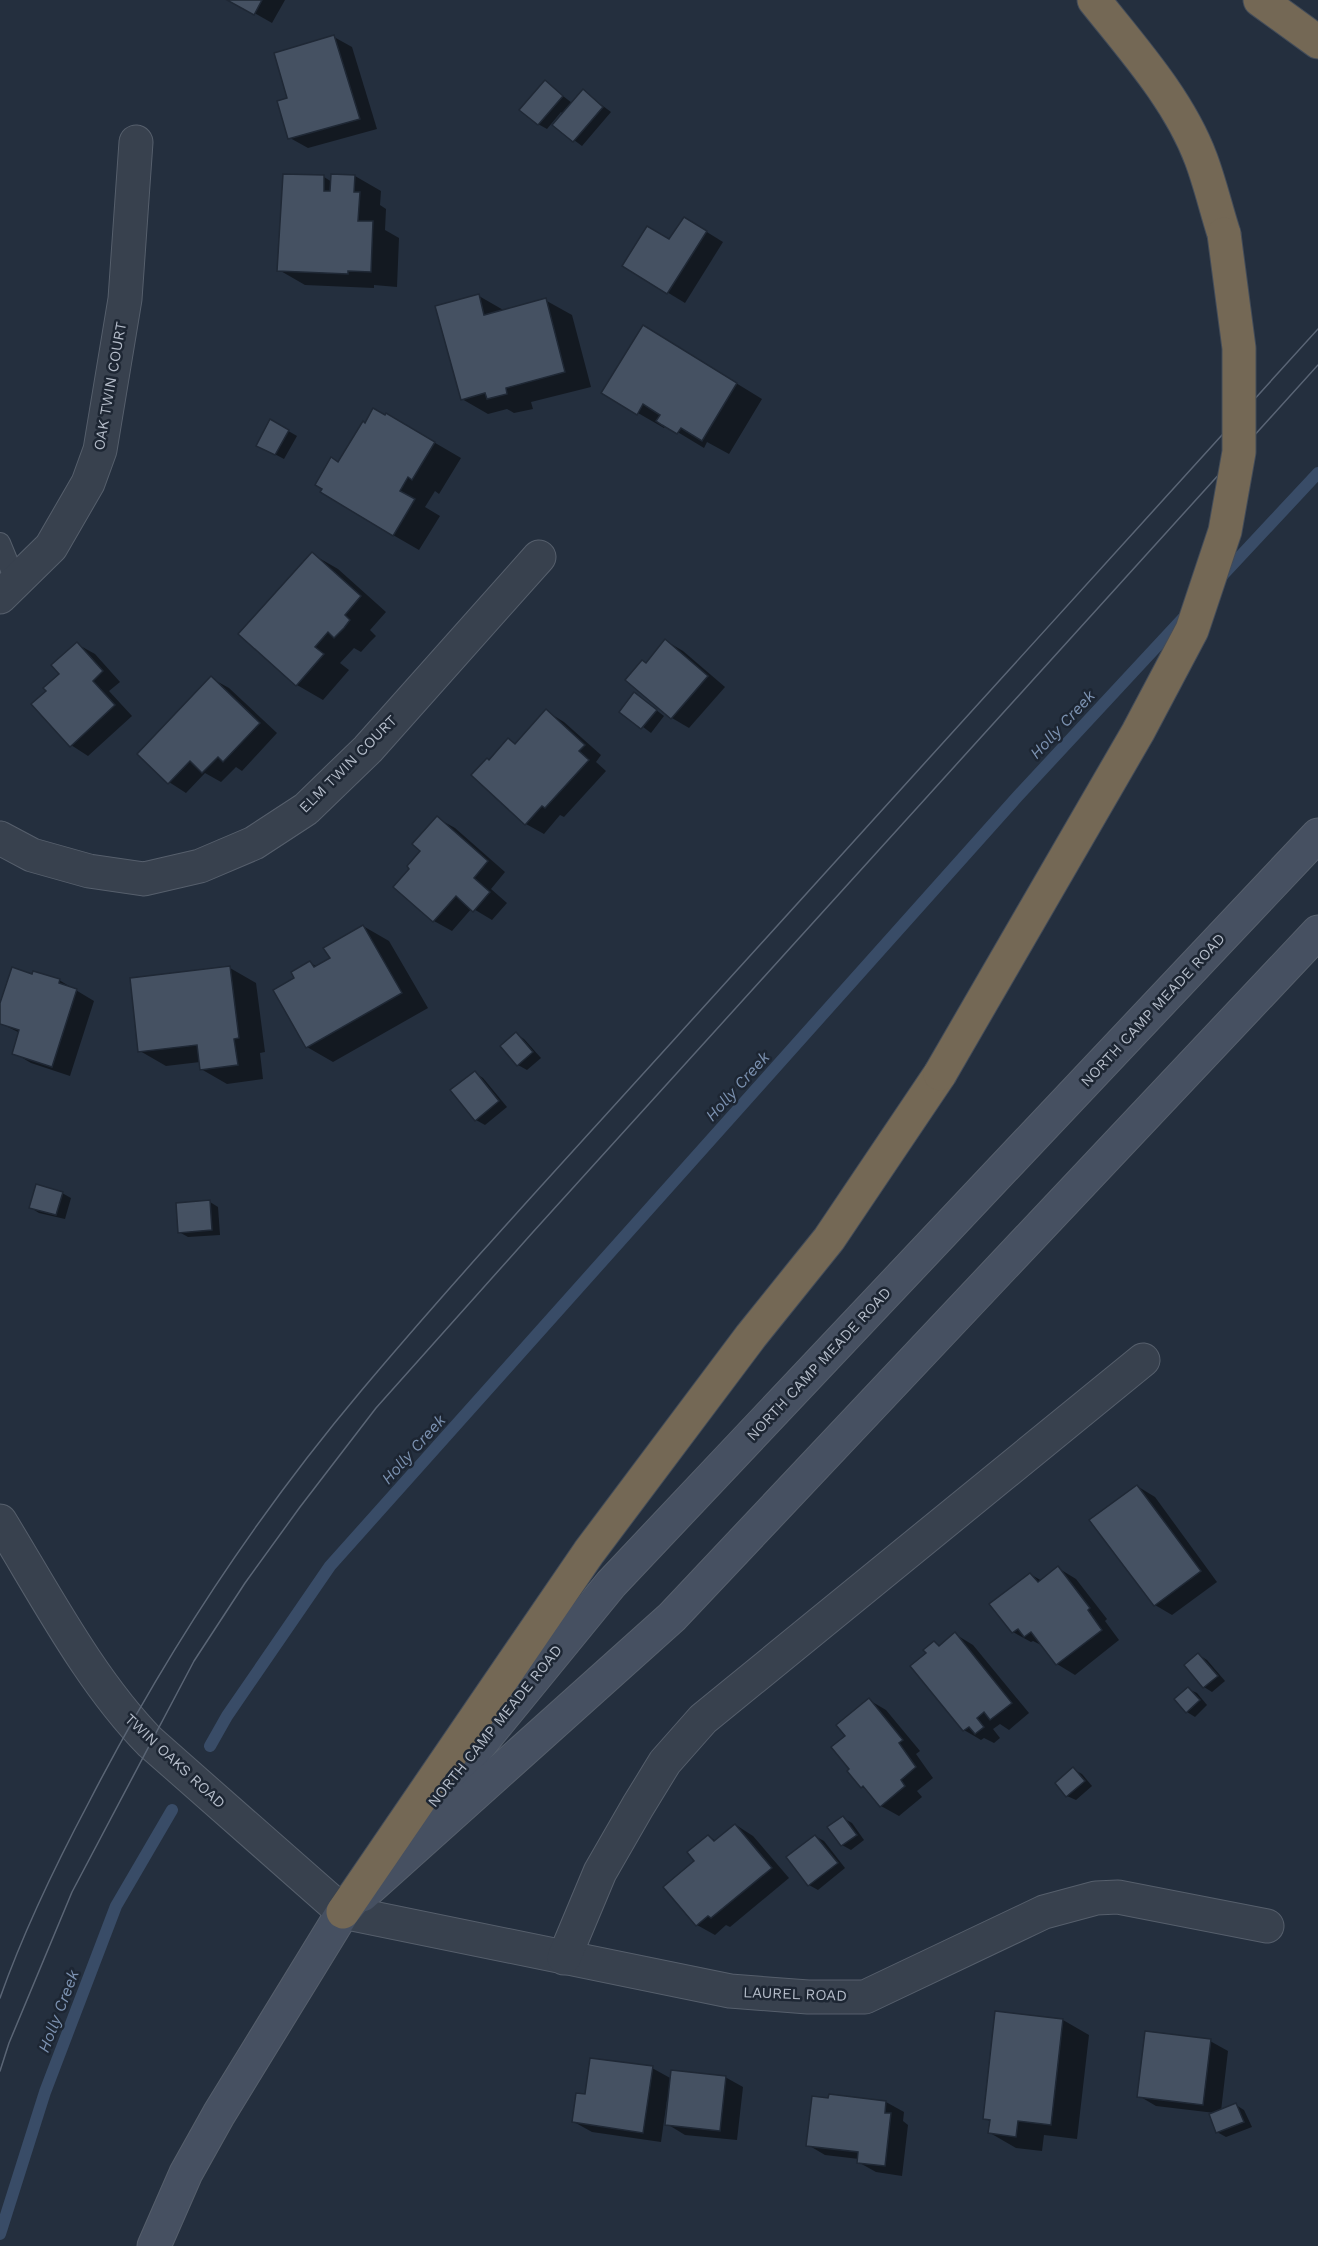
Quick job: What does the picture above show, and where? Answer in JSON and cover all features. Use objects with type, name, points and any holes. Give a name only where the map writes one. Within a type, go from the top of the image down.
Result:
[{"type":"highway","points":[[343,1912],[590,1552],[751,1336],[829,1239],[940,1074],[1138,732],[1192,630],[1225,531],[1239,452],[1239,348],[1224,234],[1201,158],[1178,113],[1138,54],[1094,0]]},
{"type":"highway","points":[[1260,0],[1318,42]]},
{"type":"main road","name":"NORTH CAMP MEADE ROAD","points":[[154,2246],[186,2173],[219,2114],[343,1912],[611,1584],[1318,835]]},
{"type":"main road","name":"NORTH CAMP MEADE ROAD","points":[[343,1912],[672,1617],[1318,932]]},
{"type":"street","name":"OAK TWIN COURT","points":[[8,589],[51,547],[88,483],[100,450],[125,299],[136,142]]},
{"type":"street","name":"ELM TWIN COURT","points":[[0,838],[32,855],[89,871],[144,879],[200,866],[254,843],[306,809],[368,749],[539,557]]},
{"type":"street","points":[[564,1958],[600,1872],[638,1806],[665,1762],[703,1719],[1143,1360]]},
{"type":"street","name":"TWIN OAKS ROAD","points":[[0,1521],[97,1678],[130,1722],[343,1912]]},
{"type":"street","name":"LAUREL ROAD","points":[[343,1912],[730,1991],[808,1997],[865,1997],[1044,1912],[1096,1898],[1118,1897],[1267,1926]]},
{"type":"lane","points":[[0,543],[8,589]]},
{"type":"building","points":[[227,0],[262,0],[254,15]]},
{"type":"building","points":[[334,35],[360,119],[288,139],[277,101],[287,98],[274,53]]},
{"type":"building","points":[[545,80],[563,96],[538,125],[519,110]]},
{"type":"building","points":[[583,89],[603,107],[573,142],[552,125]]},
{"type":"building","points":[[283,174],[324,175],[324,191],[330,191],[331,174],[355,175],[354,192],[360,192],[358,221],[373,221],[371,272],[348,271],[348,274],[277,271]]},
{"type":"building","points":[[684,217],[707,231],[667,294],[622,266],[647,226],[669,239]]},
{"type":"building","points":[[479,294],[484,315],[546,298],[565,372],[506,388],[507,394],[487,399],[485,393],[461,400],[435,306]]},
{"type":"building","points":[[643,325],[737,383],[702,441],[681,428],[677,434],[662,425],[656,421],[660,415],[643,404],[637,415],[601,393]]},
{"type":"building","points":[[373,408],[385,415],[386,413],[435,442],[412,480],[408,477],[400,491],[415,499],[393,536],[320,492],[322,489],[315,485],[331,457],[338,462]]},
{"type":"building","points":[[270,419],[289,430],[275,455],[256,446]]},
{"type":"building","points":[[312,552],[361,596],[345,615],[350,620],[344,628],[334,638],[328,632],[315,647],[324,654],[296,686],[238,634]]},
{"type":"building","points":[[665,639],[708,676],[671,719],[625,680],[642,660],[646,663]]},
{"type":"building","points":[[77,642],[103,671],[93,681],[115,705],[70,747],[31,704],[46,691],[43,688],[59,674],[51,665]]},
{"type":"building","points":[[211,676],[260,723],[223,762],[218,757],[202,773],[190,761],[168,784],[137,754]]},
{"type":"building","points":[[634,692],[657,710],[641,729],[619,712]]},
{"type":"building","points":[[546,709],[585,745],[579,751],[589,760],[545,808],[542,806],[525,825],[471,775],[487,758],[489,760],[508,738],[515,744]]},
{"type":"building","points":[[437,816],[488,861],[474,878],[490,892],[473,912],[456,896],[433,922],[393,887],[409,869],[407,866],[420,851],[412,844]]},
{"type":"building","points":[[363,925],[402,993],[306,1048],[273,990],[294,978],[291,972],[308,962],[310,961],[314,967],[330,958],[323,948]]},
{"type":"building","points":[[230,966],[239,1038],[234,1039],[238,1065],[200,1070],[197,1045],[138,1052],[130,978]]},
{"type":"building","points":[[12,967],[32,974],[33,971],[60,979],[59,983],[77,989],[52,1067],[12,1054],[19,1030],[0,1024],[0,1003]]},
{"type":"building","points":[[516,1032],[533,1052],[517,1066],[500,1046]]},
{"type":"building","points":[[475,1071],[499,1101],[475,1121],[450,1090]]},
{"type":"building","points":[[36,1184],[63,1192],[56,1215],[29,1208]]},
{"type":"building","points":[[210,1200],[212,1230],[178,1233],[176,1203]]},
{"type":"building","points":[[1137,1485],[1201,1571],[1154,1606],[1089,1520]]},
{"type":"building","points":[[1058,1566],[1090,1608],[1088,1610],[1102,1630],[1056,1665],[1031,1632],[1024,1637],[1018,1629],[1012,1633],[989,1604],[1030,1573],[1038,1582]]},
{"type":"building","points":[[955,1632],[1012,1703],[990,1720],[984,1712],[977,1718],[984,1727],[975,1734],[969,1727],[963,1731],[910,1666],[926,1653],[923,1650],[934,1641],[939,1646]]},
{"type":"building","points":[[1198,1653],[1218,1676],[1203,1688],[1184,1665]]},
{"type":"building","points":[[1188,1687],[1200,1700],[1186,1713],[1174,1699]]},
{"type":"building","points":[[869,1698],[903,1740],[899,1743],[916,1767],[901,1780],[905,1786],[880,1807],[847,1771],[849,1769],[831,1747],[845,1736],[836,1725]]},
{"type":"building","points":[[1073,1767],[1085,1781],[1066,1797],[1055,1783]]},
{"type":"building","points":[[843,1816],[857,1835],[841,1846],[827,1827]]},
{"type":"building","points":[[735,1824],[772,1868],[711,1918],[708,1916],[696,1926],[663,1887],[694,1861],[687,1852],[708,1835],[714,1841]]},
{"type":"building","points":[[815,1835],[838,1863],[808,1886],[786,1857]]},
{"type":"building","points":[[995,2011],[1063,2019],[1051,2125],[1018,2121],[1016,2137],[988,2133],[990,2120],[983,2119]]},
{"type":"building","points":[[1145,2031],[1211,2039],[1203,2105],[1137,2097]]},
{"type":"building","points":[[590,2058],[653,2066],[643,2133],[572,2122],[576,2093],[585,2094]]},
{"type":"building","points":[[671,2070],[726,2076],[720,2131],[665,2125]]},
{"type":"building","points":[[829,2094],[886,2101],[885,2113],[891,2113],[885,2166],[857,2163],[858,2152],[806,2146],[812,2096],[828,2098]]},
{"type":"building","points":[[1236,2103],[1244,2122],[1216,2133],[1209,2114]]},
{"type":"waterway","name":"Holly Creek","points":[[1220,578],[1318,473]]},
{"type":"waterway","name":"Holly Creek","points":[[210,1746],[227,1716],[330,1566],[1017,797],[1186,615]]},
{"type":"waterway","name":"Holly Creek","points":[[0,2234],[45,2092],[116,1906],[172,1810]]},
{"type":"tram line","points":[[0,1998],[19,1948],[52,1874],[148,1694],[213,1589],[284,1488],[322,1439],[483,1251],[1318,329]]},
{"type":"tram line","points":[[0,2071],[9,2043],[72,1892],[194,1661],[245,1583],[376,1408],[1318,365]]}]
